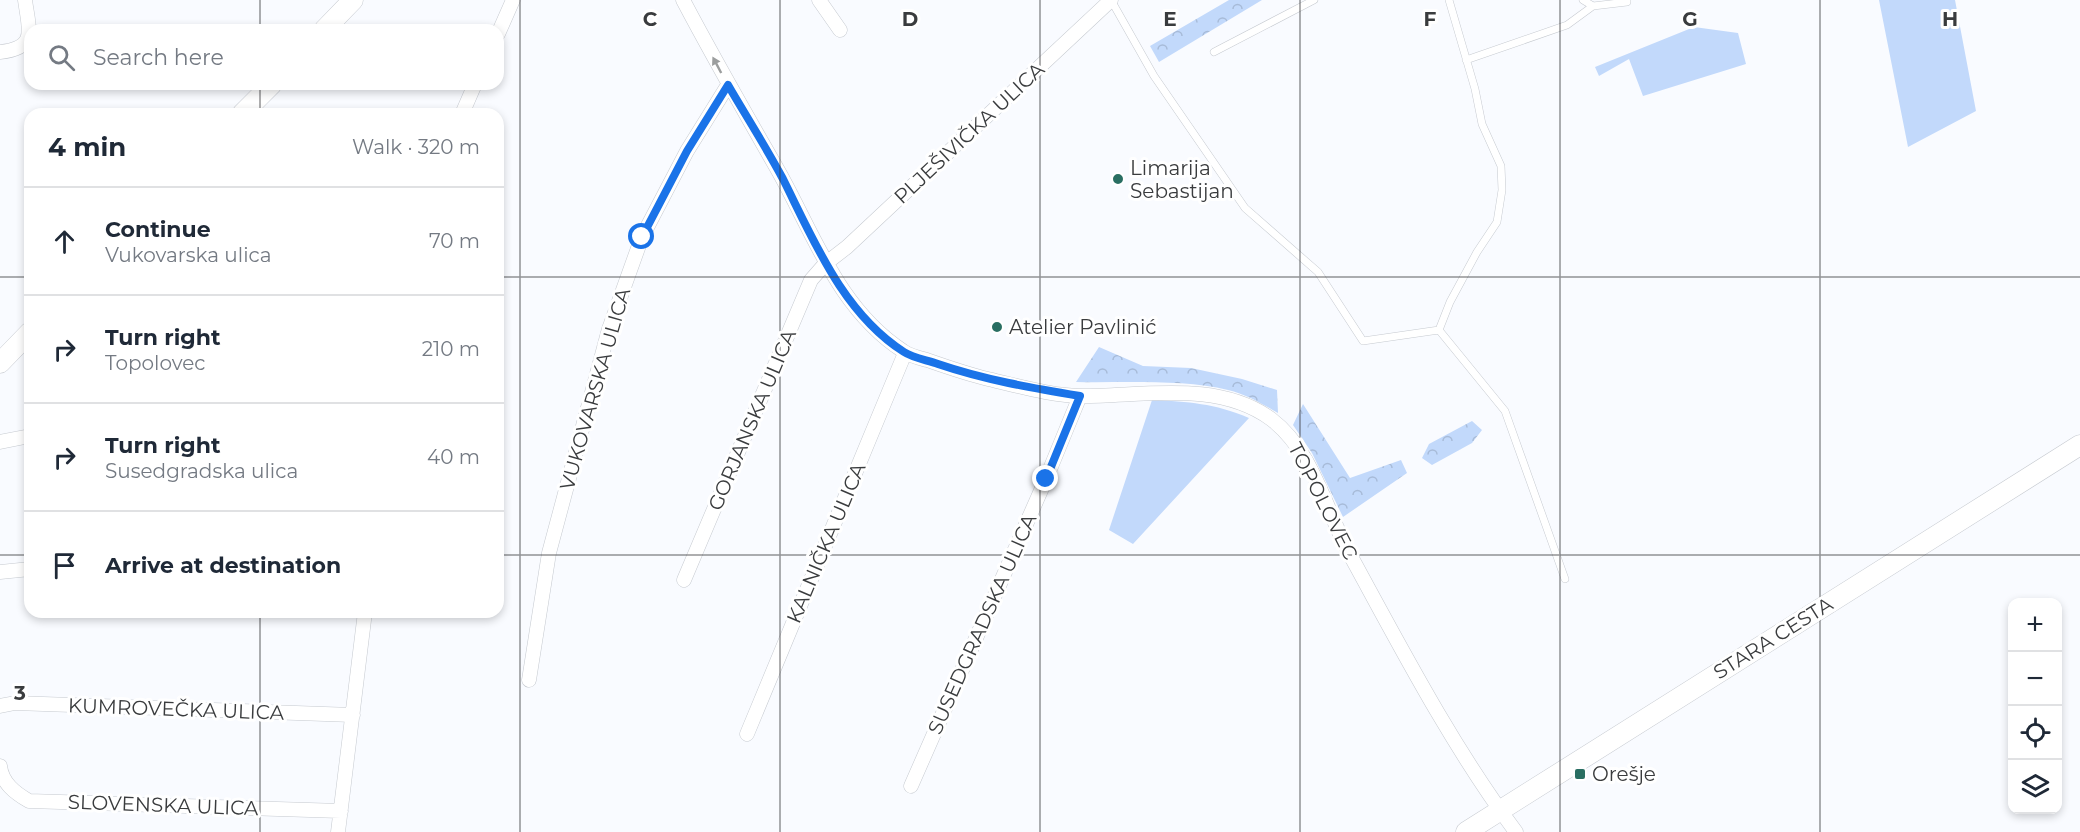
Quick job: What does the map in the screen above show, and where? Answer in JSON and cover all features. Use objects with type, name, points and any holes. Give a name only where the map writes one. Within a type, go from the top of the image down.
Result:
[{"type":"main road","points":[[330,24],[353,0]]},
{"type":"main road","points":[[248,108],[266,90]]},
{"type":"main road","points":[[0,363],[24,338]]},
{"type":"main road","name":"STARA CESTA","points":[[1466,832],[2080,445]]},
{"type":"street","points":[[25,0],[27,24]]},
{"type":"street","points":[[502,24],[513,0]]},
{"type":"street","name":"TOPOLOVEC","points":[[683,0],[728,85],[781,177],[825,264],[845,294],[877,330],[905,353],[971,375],[1022,387],[1080,396],[1151,393],[1192,394],[1228,399],[1270,419],[1288,435],[1302,455],[1342,539],[1387,623],[1482,785],[1516,832]]},
{"type":"street","points":[[819,0],[840,30]]},
{"type":"street","name":"PLJEŠIVIČKA ULICA","points":[[825,264],[847,247],[1111,0]]},
{"type":"street","points":[[0,52],[15,51],[24,45]]},
{"type":"street","name":"VUKOVARSKA ULICA","points":[[529,680],[549,553],[609,328],[642,237],[687,151],[728,85]]},
{"type":"street","points":[[465,108],[472,90]]},
{"type":"street","name":"GORJANSKA ULICA","points":[[684,580],[811,280],[825,264]]},
{"type":"street","name":"KALNIČKA ULICA","points":[[747,734],[905,353]]},
{"type":"street","name":"SUSEDGRADSKA ULICA","points":[[911,786],[1046,479],[1080,396]]},
{"type":"street","points":[[0,442],[24,437]]},
{"type":"street","points":[[0,572],[24,569]]},
{"type":"street","points":[[338,832],[364,618]]},
{"type":"street","name":"KUMROVEČKA ULICA","points":[[0,706],[15,703],[353,716]]},
{"type":"street","name":"SLOVENSKA ULICA","points":[[0,769],[5,781],[17,794],[29,801],[341,811]]},
{"type":"lane","points":[[1111,0],[1154,76],[1245,208],[1318,272],[1363,341],[1439,330]]},
{"type":"lane","points":[[1214,52],[1314,0]]},
{"type":"lane","points":[[1439,330],[1450,302],[1477,252],[1497,222],[1502,190],[1501,166],[1482,124],[1449,0]]},
{"type":"lane","points":[[1583,0],[1592,3],[1627,2],[1627,0]]},
{"type":"lane","points":[[1466,60],[1567,25],[1592,3]]},
{"type":"lane","points":[[1439,330],[1505,411],[1565,579]]},
{"type":"green space","points":[[1229,0],[1262,0],[1159,62],[1150,46]]},
{"type":"green space","points":[[1879,0],[1955,0],[1976,111],[1908,147]]},
{"type":"green space","points":[[1694,27],[1738,33],[1746,64],[1643,96],[1629,59],[1599,76],[1595,67]]},
{"type":"green space","points":[[1099,347],[1143,366],[1191,368],[1242,379],[1277,390],[1278,413],[1241,394],[1192,384],[1076,382]]},
{"type":"green space","points":[[1152,400],[1213,406],[1249,418],[1133,544],[1109,530]]},
{"type":"green space","points":[[1303,404],[1350,478],[1401,460],[1407,473],[1343,517],[1312,453],[1293,425]]},
{"type":"green space","points":[[1472,421],[1482,430],[1472,443],[1432,465],[1422,458],[1429,444]]},
{"type":"place","name":"Limarija Sebastijan","points":[[1118,179]]},
{"type":"place","name":"Atelier Pavlinić","points":[[997,327]]},
{"type":"place","name":"Orešje","points":[[1580,774]]},
{"type":"route","points":[[642,237],[687,151],[728,85],[781,177],[825,264],[845,294],[877,330],[905,353],[971,375],[1022,387],[1080,396],[1046,479]]}]
